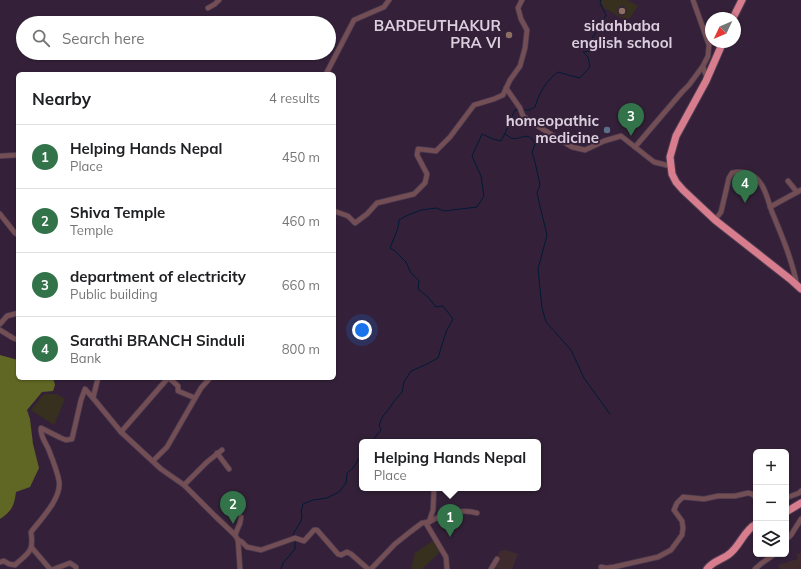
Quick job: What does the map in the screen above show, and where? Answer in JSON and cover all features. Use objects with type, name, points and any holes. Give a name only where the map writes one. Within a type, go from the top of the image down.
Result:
[{"type":"highway","points":[[736,12],[742,0]]},
{"type":"highway","points":[[720,48],[708,78],[676,136],[670,166],[672,174],[676,182],[714,220],[799,287]]},
{"type":"highway","points":[[789,510],[801,503]]},
{"type":"highway","points":[[707,569],[714,562],[733,551],[747,531],[753,526]]},
{"type":"street","points":[[208,8],[219,0]]},
{"type":"street","points":[[336,55],[354,20],[384,7],[389,0]]},
{"type":"street","points":[[336,212],[348,216],[355,223],[378,203],[414,194],[425,183],[427,174],[417,155],[418,149],[436,151],[450,137],[474,105],[503,95],[510,80],[520,66],[525,48],[527,30],[521,19],[518,8],[522,0]]},
{"type":"street","points":[[635,147],[689,85],[703,66],[708,56],[709,45],[693,0]]},
{"type":"street","points":[[327,72],[333,60]]},
{"type":"street","points":[[703,66],[708,78]]},
{"type":"street","points":[[506,88],[520,108],[523,116],[572,147],[585,150],[604,141],[621,136],[654,162],[670,166]]},
{"type":"street","points":[[0,156],[16,155]]},
{"type":"street","points":[[714,220],[721,212],[729,178],[732,173],[738,171],[745,172],[755,177],[764,188],[799,287]]},
{"type":"street","points":[[770,207],[799,191],[788,181]]},
{"type":"street","points":[[0,214],[16,234]]},
{"type":"street","points":[[0,324],[7,316],[16,314]]},
{"type":"street","points":[[0,330],[16,339]]},
{"type":"street","points":[[93,398],[98,380]]},
{"type":"street","points":[[121,432],[166,380]]},
{"type":"street","points":[[170,380],[178,386],[178,391],[195,398]]},
{"type":"street","points":[[153,461],[166,447],[201,388],[208,380]]},
{"type":"street","points":[[0,562],[4,561],[15,565],[31,551],[33,542],[31,532],[52,504],[57,494],[59,482],[49,452],[40,432],[41,428],[66,440],[72,439],[85,389],[121,432],[168,474],[184,485],[235,535],[238,540],[240,569]]},
{"type":"street","points":[[184,485],[219,452],[229,469]]},
{"type":"street","points":[[434,491],[433,510],[427,525],[446,557],[447,569]]},
{"type":"street","points":[[789,497],[801,491]]},
{"type":"street","points":[[601,567],[614,567],[658,557],[671,550],[682,535],[682,521],[674,510],[677,503],[683,497],[704,499],[718,496],[735,496],[748,493],[753,495]]},
{"type":"street","points":[[371,569],[395,544],[422,522],[428,522],[445,515],[461,511],[477,513]]},
{"type":"street","points":[[235,535],[241,517]]},
{"type":"street","points":[[789,537],[801,519]]},
{"type":"street","points":[[238,540],[248,547],[261,550],[295,538],[304,541],[314,530],[317,530],[338,554],[341,555],[347,552],[368,569]]},
{"type":"street","points":[[32,548],[50,569]]},
{"type":"street","points":[[756,569],[771,557]]},
{"type":"street","points":[[491,569],[497,559]]},
{"type":"street","points":[[54,569],[70,563],[76,567],[76,569]]},
{"type":"shaded area","name":"sidahbaba english school","points":[[602,0],[627,0],[638,6],[629,19],[620,17],[604,8],[601,2]]},
{"type":"shaded area","points":[[44,394],[56,394],[65,399],[54,425],[31,410]]},
{"type":"shaded area","points":[[434,540],[441,551],[422,569],[411,569],[415,553]]},
{"type":"shaded area","points":[[506,550],[518,554],[512,569],[499,569],[492,567],[500,551]]},
{"type":"shaded area","points":[[801,553],[801,569],[780,569],[778,565],[798,559],[797,554]]},
{"type":"green space","points":[[0,355],[16,359],[16,380],[54,380],[55,385],[53,391],[42,392],[27,410],[39,468],[30,487],[16,492],[12,508],[0,519]]},
{"type":"waterway","points":[[522,110],[529,110],[535,107],[544,88],[550,79],[558,72],[580,78],[590,67],[588,57],[583,52],[592,51],[594,47],[591,40],[606,15],[600,3],[601,0]]},
{"type":"waterway","points":[[374,439],[381,430],[379,425],[383,416],[402,392],[404,382],[411,371],[438,358],[446,332],[453,319],[443,306],[436,307],[428,297],[418,289],[419,281],[411,273],[406,262],[390,248],[398,228],[399,220],[421,210],[436,208],[444,211],[477,207],[484,196],[481,176],[472,156],[482,134],[501,141],[515,110],[519,110]]},
{"type":"waterway","points":[[505,134],[515,139],[527,136],[530,137],[535,144],[532,152],[540,185],[537,193],[547,235],[538,269],[542,308],[546,322],[571,350],[584,378],[610,414]]},
{"type":"waterway","points":[[294,536],[293,534],[301,521],[303,504],[313,500],[327,498],[339,492],[346,483],[347,473],[354,467],[359,458]]},
{"type":"waterway","points":[[281,569],[283,563],[295,549],[295,541]]},
{"type":"place","name":"sidahbaba english school","points":[[622,11]]},
{"type":"place","name":"BARDEUTHAKUR PRA VI","points":[[509,35]]},
{"type":"place","name":"homeopathic medicine","points":[[607,130]]},
{"type":"place","name":"department of electricity","points":[[631,136]]},
{"type":"place","name":"Sarathi BRANCH Sinduli","points":[[745,203]]},
{"type":"place","name":"Shiva Temple","points":[[233,524]]},
{"type":"place","name":"Helping Hands Nepal","points":[[450,537]]}]
